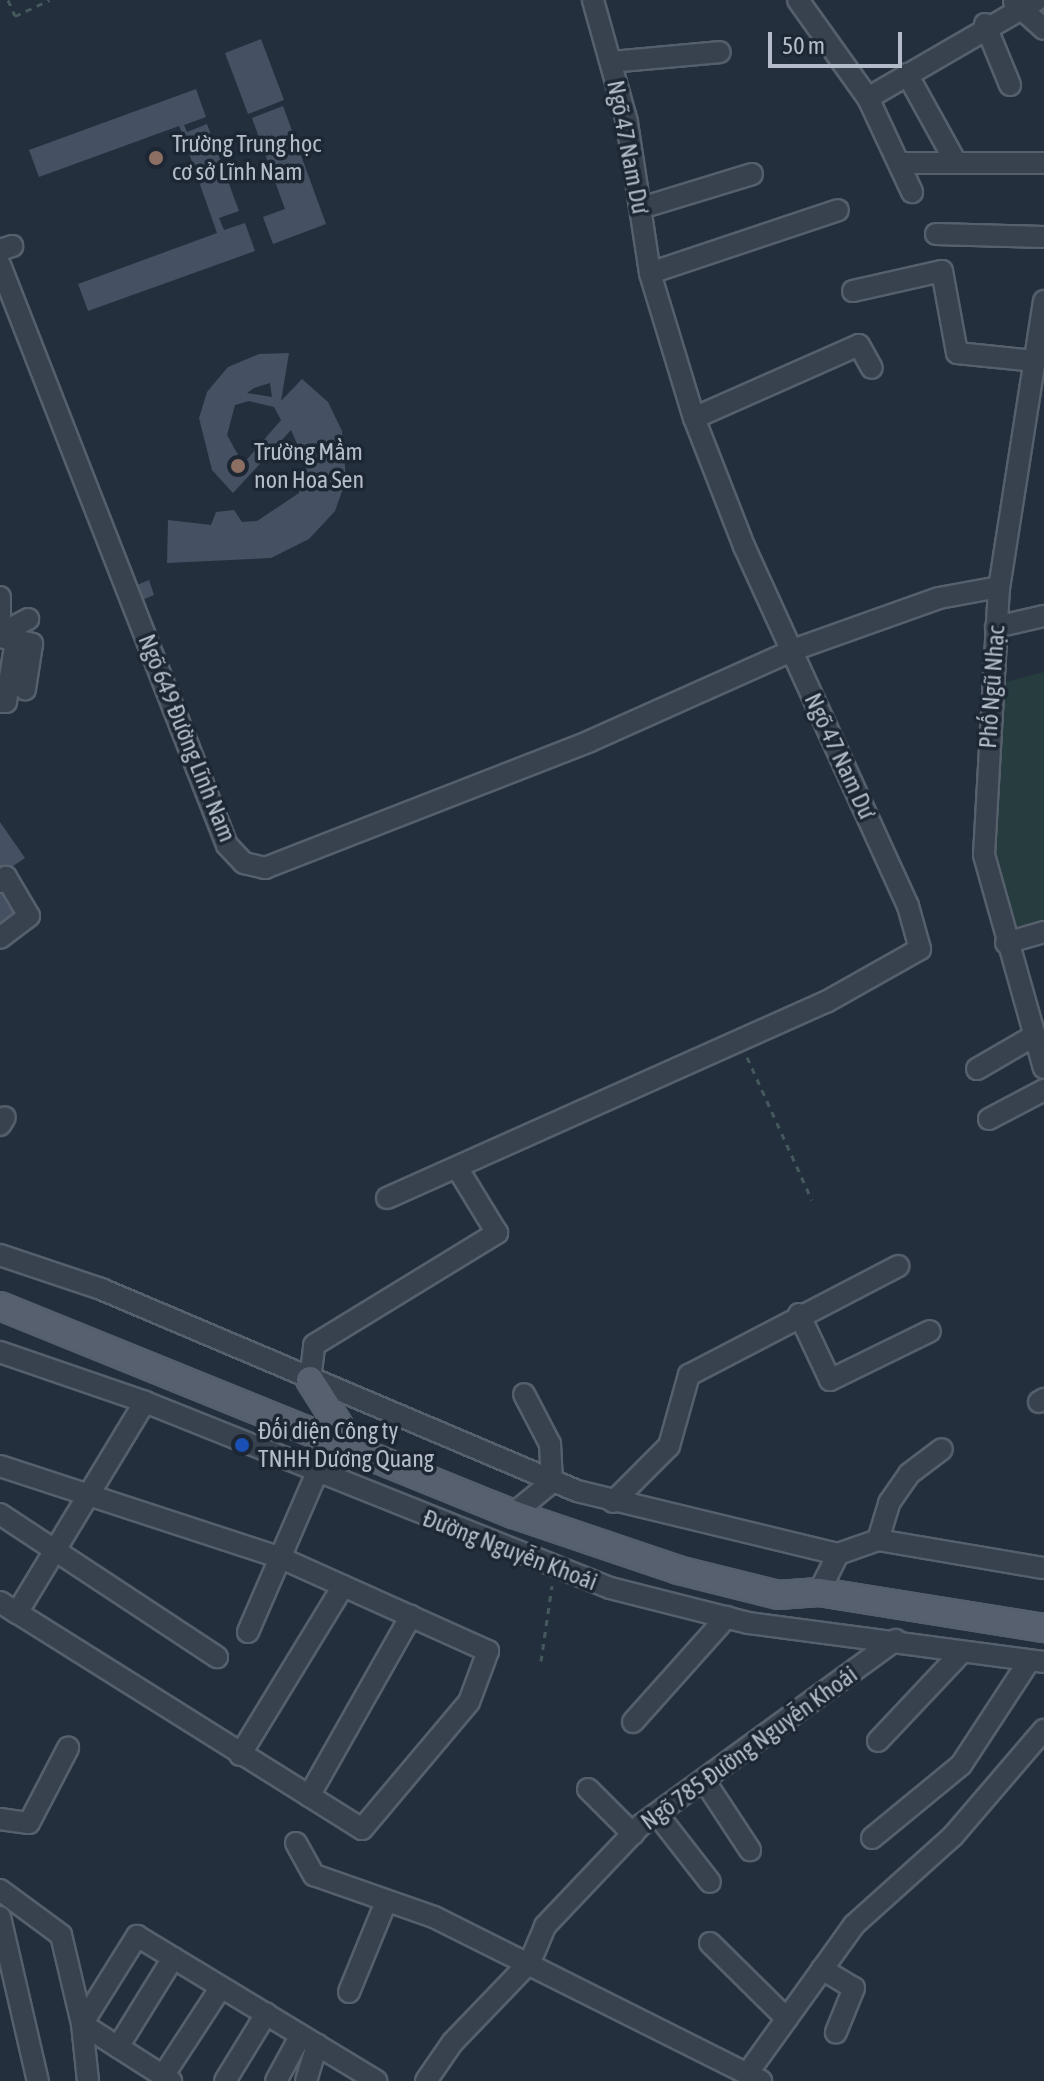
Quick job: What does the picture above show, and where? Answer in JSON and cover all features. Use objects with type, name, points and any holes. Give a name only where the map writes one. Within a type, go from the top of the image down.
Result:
[{"type":"main road","name":"Đường Nguyễn Khoái","points":[[0,1306],[513,1514],[678,1570],[778,1595],[819,1592],[1044,1628]]},
{"type":"main road","points":[[310,1380],[354,1449]]},
{"type":"street","name":"Ngõ 47 Nam Dư","points":[[387,1198],[458,1169],[916,954],[921,940],[694,418],[650,273],[641,208],[611,62],[593,0]]},
{"type":"street","points":[[798,0],[868,98],[912,192]]},
{"type":"street","points":[[868,98],[1024,3],[1044,29]]},
{"type":"street","points":[[985,24],[1010,85]]},
{"type":"street","points":[[611,62],[720,52]]},
{"type":"street","points":[[907,74],[955,161]]},
{"type":"street","points":[[901,163],[1044,163]]},
{"type":"street","points":[[641,208],[752,174]]},
{"type":"street","points":[[650,273],[838,210]]},
{"type":"street","points":[[936,234],[1044,237]]},
{"type":"street","name":"Ngõ 649 Đường Lĩnh Nam","points":[[0,265],[227,845],[244,863],[265,868],[590,741],[793,650],[939,598],[999,587]]},
{"type":"street","points":[[853,291],[942,271],[957,353],[1034,361]]},
{"type":"street","name":"Phố Ngũ Nhạc","points":[[1044,301],[999,587],[984,855],[1032,1037],[1044,1068]]},
{"type":"street","points":[[694,418],[859,345],[872,368]]},
{"type":"street","points":[[0,597],[6,702],[0,702]]},
{"type":"street","points":[[996,627],[1044,616]]},
{"type":"street","points":[[4,634],[28,619]]},
{"type":"street","points":[[4,634],[32,644],[25,689]]},
{"type":"street","points":[[0,882],[6,877],[29,916],[0,938]]},
{"type":"street","points":[[1006,943],[1044,932]]},
{"type":"street","points":[[977,1069],[1032,1037]]},
{"type":"street","points":[[989,1119],[1044,1090]]},
{"type":"street","points":[[310,1380],[314,1345],[497,1233],[458,1169]]},
{"type":"street","points":[[0,1255],[101,1289],[552,1482],[613,1502],[838,1554],[878,1540],[1044,1568]]},
{"type":"street","points":[[613,1502],[669,1446],[689,1375],[799,1314],[898,1266]]},
{"type":"street","points":[[799,1314],[830,1380],[930,1331]]},
{"type":"street","name":"Đường Nguyễn Khoái","points":[[0,1352],[145,1402],[316,1475],[557,1570],[727,1617],[896,1640],[960,1654],[1037,1661]]},
{"type":"street","points":[[524,1394],[550,1444],[552,1482]]},
{"type":"street","points":[[0,1466],[85,1499],[281,1558],[488,1651],[469,1702],[362,1829],[9,1608],[54,1551],[85,1499],[145,1402]]},
{"type":"street","points":[[878,1540],[889,1503],[909,1474],[942,1449]]},
{"type":"street","points":[[248,1632],[316,1475]]},
{"type":"street","points":[[513,1514],[552,1482]]},
{"type":"street","points":[[0,1514],[217,1657]]},
{"type":"street","points":[[819,1592],[838,1554]]},
{"type":"street","points":[[240,1755],[343,1586]]},
{"type":"street","points":[[309,1796],[411,1616]]},
{"type":"street","points":[[633,1722],[727,1617]]},
{"type":"street","name":"Ngõ 785 Đường Nguyễn Khoái","points":[[426,2081],[452,2043],[530,1962],[545,1926],[633,1834],[896,1640]]},
{"type":"street","points":[[878,1741],[960,1654]]},
{"type":"street","points":[[872,1838],[961,1765],[1037,1661]]},
{"type":"street","points":[[296,1843],[314,1875],[530,1962],[754,2078],[787,2019],[854,1925],[953,1836],[1044,1730]]},
{"type":"street","points":[[0,1819],[29,1823],[68,1748]]},
{"type":"street","points":[[704,1780],[750,1850]]},
{"type":"street","points":[[588,1789],[633,1834]]},
{"type":"street","points":[[657,1814],[710,1882]]},
{"type":"street","points":[[0,1890],[61,1935],[82,2024],[88,2081]]},
{"type":"street","points":[[349,1992],[386,1902]]},
{"type":"street","points":[[0,1917],[38,2081]]},
{"type":"street","points":[[82,2024],[137,1936],[376,2081]]},
{"type":"street","points":[[710,1943],[787,2019]]},
{"type":"street","points":[[118,2047],[173,1958]]},
{"type":"street","points":[[822,1969],[854,1988],[836,2032]]},
{"type":"street","points":[[82,2024],[167,2078],[221,1987]]},
{"type":"street","points":[[225,2081],[266,2014]]},
{"type":"street","points":[[276,2081],[309,2040]]},
{"type":"street","points":[[306,2081],[309,2040]]},
{"type":"path","points":[[8,0],[15,16],[49,0]]},
{"type":"path","points":[[739,1039],[812,1200]]},
{"type":"path","points":[[541,1661],[544,1611],[557,1570]]},
{"type":"green space","points":[[1044,672],[1044,941],[1020,951],[994,861],[1002,683]]},
{"type":"building","points":[[261,39],[284,100],[248,114],[225,53]]},
{"type":"building","points":[[196,89],[206,117],[184,125],[187,132],[207,124],[239,211],[219,218],[224,230],[245,223],[255,251],[88,311],[78,284],[217,233],[182,133],[179,126],[39,177],[29,150]]},
{"type":"building","points":[[283,106],[326,224],[273,244],[263,217],[285,209],[252,118]]},
{"type":"building","points":[[289,353],[281,401],[302,379],[328,402],[342,431],[346,480],[335,511],[309,539],[271,558],[167,563],[168,520],[211,525],[216,512],[234,510],[242,522],[257,521],[299,493],[306,464],[291,430],[233,493],[212,470],[199,418],[207,392],[228,367],[259,354]],"holes":[[[270,383],[272,397],[247,393],[254,388]],[[249,401],[274,407],[281,420],[243,464],[227,435],[235,405]]]},
{"type":"building","points":[[149,580],[154,595],[142,600],[137,585]]},
{"type":"building","points":[[0,822],[25,858],[1,874],[0,872]]},
{"type":"building","points":[[7,885],[27,913],[0,932],[0,890]]},
{"type":"place","name":"Trường Trung học cơ sở Lĩnh Nam","points":[[156,158]]},
{"type":"place","name":"Trường Mầm non Hoa Sen","points":[[238,466]]},
{"type":"place","name":"Đối diện Công ty TNHH Dương Quang","points":[[242,1445]]}]
